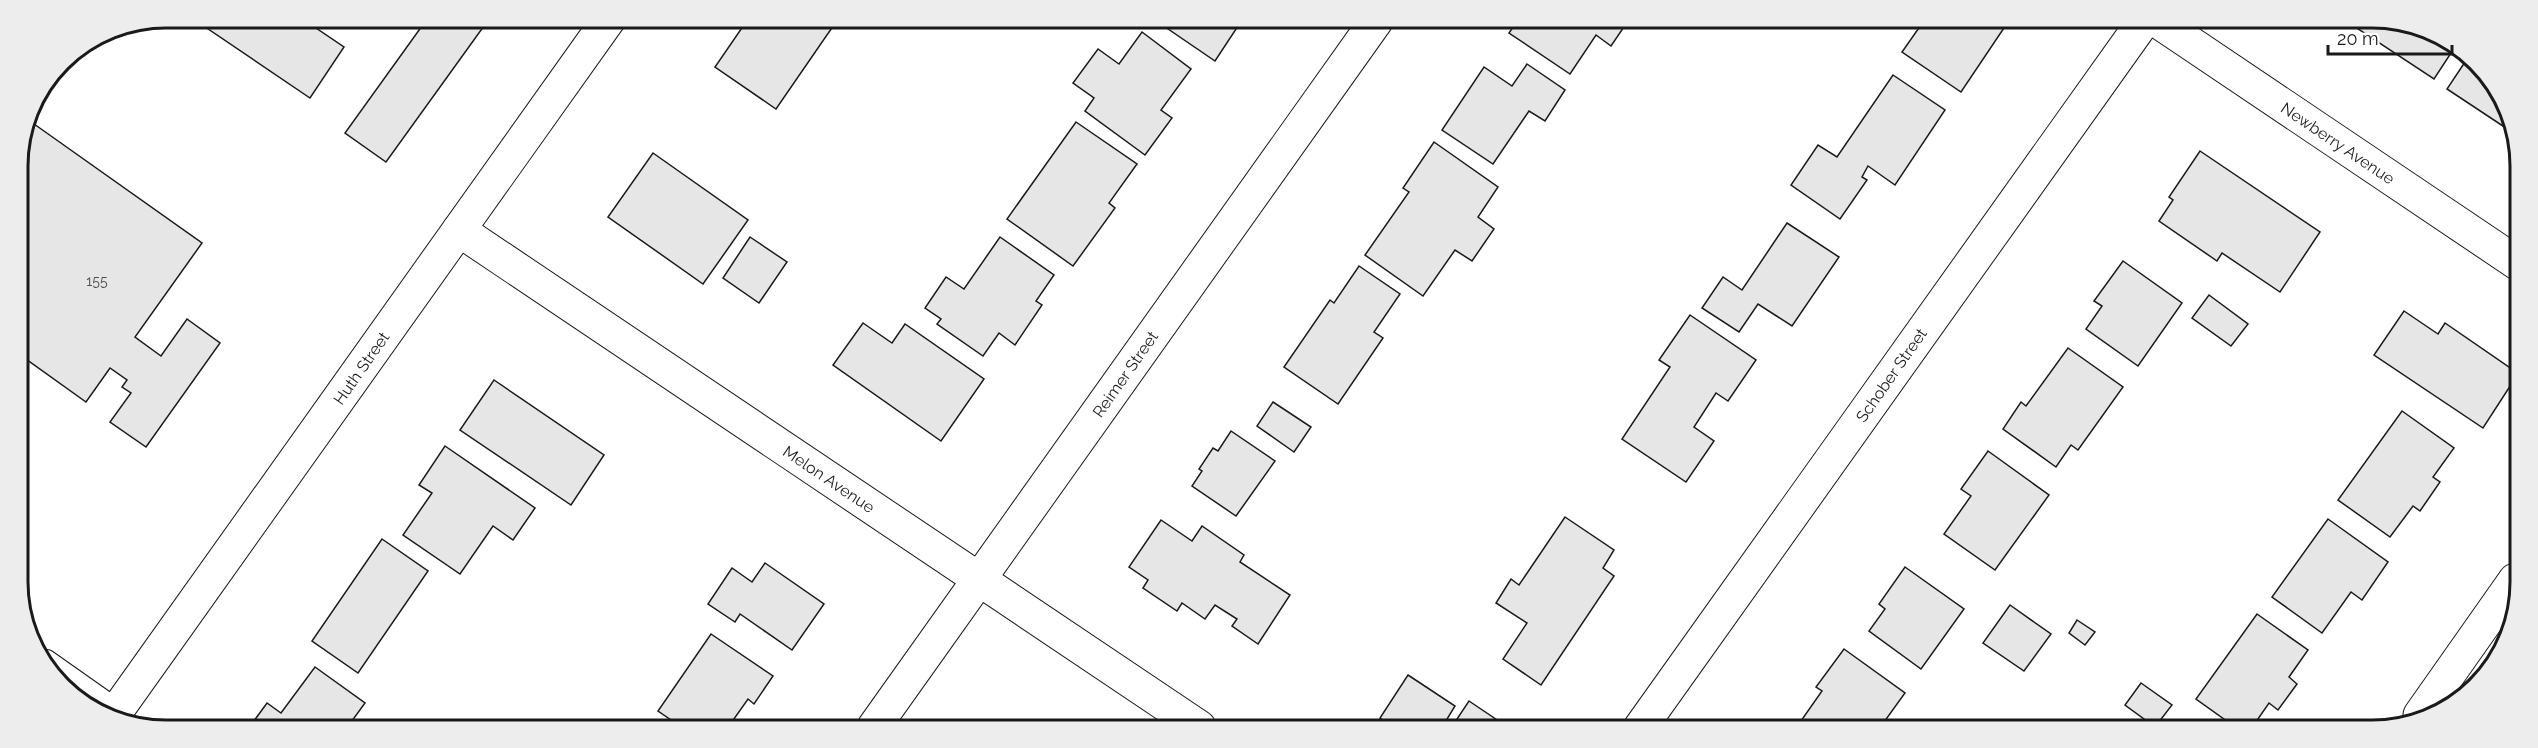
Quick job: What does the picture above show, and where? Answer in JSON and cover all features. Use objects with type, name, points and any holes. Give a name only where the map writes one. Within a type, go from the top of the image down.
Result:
[{"type":"street","name":"Reimer Street","points":[[879,720],[1372,28]]},
{"type":"street","name":"Schober Street","points":[[1646,719],[2139,28]]},
{"type":"street","name":"Newberry Avenue","points":[[2168,28],[2510,258]]},
{"type":"street","name":"Huth Street","points":[[118,710],[602,29]]},
{"type":"street","name":"Melon Avenue","points":[[459,230],[1188,720]]},
{"type":"street","points":[[2424,709],[2509,588]]},
{"type":"lane","points":[[62,671],[105,705]]},
{"type":"building","points":[[1512,28],[1623,28],[1611,46],[1596,35],[1570,74],[1509,33]]},
{"type":"building","points":[[1919,28],[2004,28],[1961,92],[1902,52]]},
{"type":"building","points":[[2357,28],[2407,33],[2448,52],[2450,54],[2434,79]]},
{"type":"building","points":[[208,29],[317,29],[344,47],[310,98]]},
{"type":"building","points":[[420,29],[482,29],[386,162],[345,133]]},
{"type":"building","points":[[741,29],[831,29],[776,109],[715,67]]},
{"type":"building","points":[[1168,29],[1236,29],[1215,61]]},
{"type":"building","points":[[1142,32],[1191,69],[1161,110],[1172,118],[1145,155],[1085,111],[1094,98],[1073,83],[1098,49],[1119,64]]},
{"type":"building","points":[[1527,64],[1565,90],[1545,121],[1529,111],[1493,164],[1442,130],[1484,67],[1512,86]]},
{"type":"building","points":[[2463,64],[2486,90],[2503,126],[2447,89]]},
{"type":"building","points":[[1893,75],[1945,110],[1895,185],[1868,166],[1862,177],[1867,180],[1840,219],[1791,185],[1818,145],[1837,157]]},
{"type":"building","points":[[1076,122],[1137,164],[1109,203],[1115,208],[1073,266],[1007,219]]},
{"type":"building","points":[[35,125],[202,243],[135,337],[161,356],[187,319],[220,343],[146,447],[110,422],[131,393],[122,387],[127,380],[110,368],[86,402],[29,361],[29,158]]},
{"type":"building","points":[[1434,142],[1498,187],[1478,217],[1494,229],[1472,261],[1455,250],[1423,296],[1365,255],[1409,192],[1403,188]]},
{"type":"building","points":[[2200,151],[2320,232],[2280,292],[2222,253],[2217,261],[2159,221],[2173,200],[2169,197]]},
{"type":"building","points":[[653,153],[748,220],[703,284],[608,217]]},
{"type":"building","points":[[1787,223],[1839,257],[1792,326],[1758,304],[1739,332],[1702,308],[1723,277],[1742,290]]},
{"type":"building","points":[[750,237],[787,262],[759,303],[723,278]]},
{"type":"building","points":[[1000,237],[1054,275],[1036,301],[1042,305],[1015,345],[999,333],[983,356],[937,324],[941,319],[925,308],[946,277],[964,289]]},
{"type":"building","points":[[2123,261],[2182,303],[2138,366],[2086,329],[2102,306],[2094,301]]},
{"type":"building","points":[[1359,266],[1400,294],[1374,332],[1383,338],[1338,404],[1284,367],[1330,300],[1334,303]]},
{"type":"building","points":[[2209,295],[2248,324],[2231,346],[2192,318]]},
{"type":"building","points":[[2404,311],[2438,334],[2445,323],[2510,368],[2510,386],[2483,428],[2374,355]]},
{"type":"building","points":[[1690,315],[1756,360],[1728,401],[1716,393],[1694,427],[1714,441],[1686,482],[1622,439],[1670,367],[1659,360]]},
{"type":"building","points":[[863,323],[892,343],[905,324],[984,379],[941,441],[833,365]]},
{"type":"building","points":[[2068,348],[2123,387],[2078,450],[2071,445],[2056,467],[2003,429],[2021,402],[2026,406]]},
{"type":"building","points":[[494,380],[604,455],[571,505],[460,430]]},
{"type":"building","points":[[1273,402],[1311,427],[1294,452],[1257,426]]},
{"type":"building","points":[[2402,411],[2454,448],[2433,477],[2440,482],[2420,511],[2413,506],[2390,537],[2338,500]]},
{"type":"building","points":[[1231,431],[1275,461],[1236,516],[1192,486],[1202,471],[1199,469],[1213,448],[1218,451]]},
{"type":"building","points":[[445,446],[535,508],[513,540],[493,526],[460,574],[403,535],[432,493],[419,485]]},
{"type":"building","points":[[1988,451],[2049,495],[1995,570],[1944,534],[1971,496],[1961,489]]},
{"type":"building","points":[[1565,517],[1614,550],[1603,568],[1614,576],[1541,685],[1503,659],[1527,623],[1496,603],[1511,579],[1519,585]]},
{"type":"building","points":[[2328,519],[2388,562],[2362,600],[2351,592],[2322,633],[2272,597]]},
{"type":"building","points":[[1161,520],[1192,541],[1202,526],[1244,555],[1240,562],[1290,595],[1258,644],[1232,626],[1237,619],[1215,605],[1205,619],[1182,603],[1177,611],[1143,588],[1148,580],[1129,567]]},
{"type":"building","points":[[382,539],[428,571],[358,673],[312,641]]},
{"type":"building","points":[[765,563],[824,604],[792,650],[740,614],[735,622],[708,604],[732,568],[752,582]]},
{"type":"building","points":[[1905,567],[1964,609],[1921,669],[1869,631],[1885,609],[1879,604]]},
{"type":"building","points":[[2010,605],[2051,634],[2024,671],[1983,643]]},
{"type":"building","points":[[2257,614],[2308,650],[2289,677],[2297,684],[2278,710],[2269,703],[2258,719],[2224,719],[2196,699]]},
{"type":"building","points":[[2077,620],[2095,632],[2085,645],[2069,633]]},
{"type":"building","points":[[711,634],[773,676],[754,704],[748,699],[733,720],[671,720],[658,711]]},
{"type":"building","points":[[1844,649],[1905,693],[1886,719],[1802,719],[1822,691],[1816,687]]},
{"type":"building","points":[[315,667],[365,703],[353,720],[255,720],[267,703],[281,713]]},
{"type":"building","points":[[1408,675],[1455,706],[1447,719],[1380,718]]},
{"type":"building","points":[[2141,683],[2172,705],[2161,719],[2144,719],[2125,705]]},
{"type":"building","points":[[1469,701],[1496,719],[1457,719]]}]
